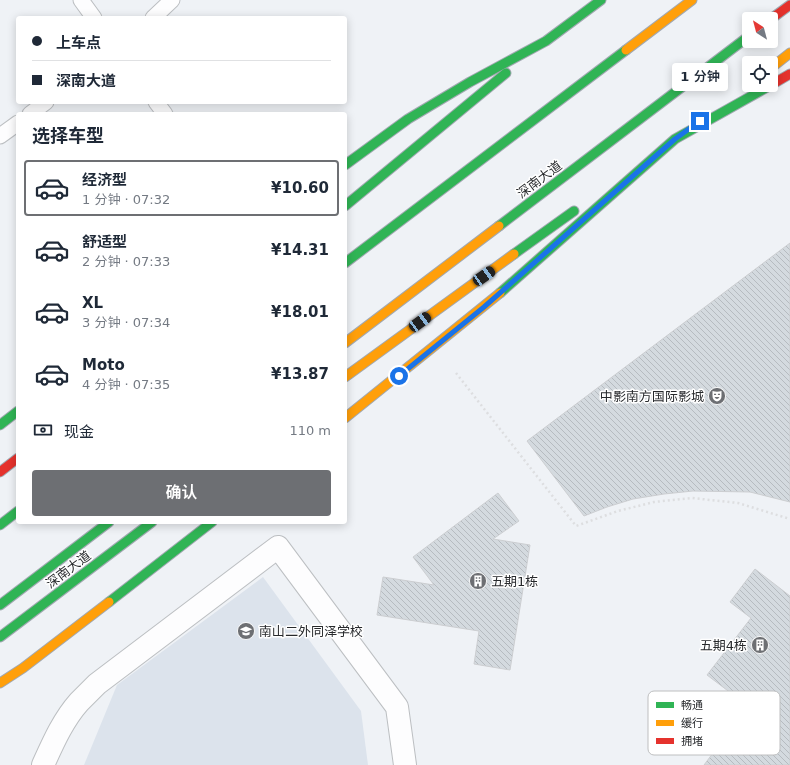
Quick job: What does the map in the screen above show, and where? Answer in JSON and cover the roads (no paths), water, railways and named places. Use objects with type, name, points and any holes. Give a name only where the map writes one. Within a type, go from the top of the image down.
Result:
[{"type":"main road","points":[[562,29],[590,0]]},
{"type":"main road","points":[[347,204],[546,41],[601,0]]},
{"type":"main road","points":[[347,261],[692,0]]},
{"type":"main road","points":[[778,14],[790,5]]},
{"type":"main road","points":[[347,163],[408,119],[470,82],[546,41]]},
{"type":"main road","name":"深南大道","points":[[347,341],[742,41]]},
{"type":"main road","points":[[778,62],[790,53]]},
{"type":"main road","points":[[778,81],[790,74]]},
{"type":"main road","points":[[347,416],[484,307],[675,139],[759,92]]},
{"type":"main road","points":[[599,194],[737,93]]},
{"type":"main road","points":[[347,376],[579,208]]},
{"type":"main road","points":[[0,425],[16,413]]},
{"type":"main road","points":[[0,472],[16,460]]},
{"type":"main road","points":[[0,525],[16,513]]},
{"type":"main road","name":"深南大道","points":[[0,605],[106,524]]},
{"type":"main road","name":"深南大道","points":[[0,637],[149,524]]},
{"type":"main road","points":[[0,683],[63,638],[209,524]]},
{"type":"street","points":[[43,765],[66,720],[79,702],[97,684],[278,547],[397,707],[405,765]]},
{"type":"lane","points":[[81,0],[93,16]]},
{"type":"lane","points":[[154,16],[172,0]]},
{"type":"lane","points":[[33,112],[43,104]]},
{"type":"lane","points":[[0,136],[16,124]]},
{"type":"place","name":"中影南方国际影城","points":[[717,396]]},
{"type":"place","name":"五期1栋","points":[[478,581]]},
{"type":"place","name":"南山二外同泽学校","points":[[246,631]]},
{"type":"place","name":"五期4栋","points":[[760,645]]}]
